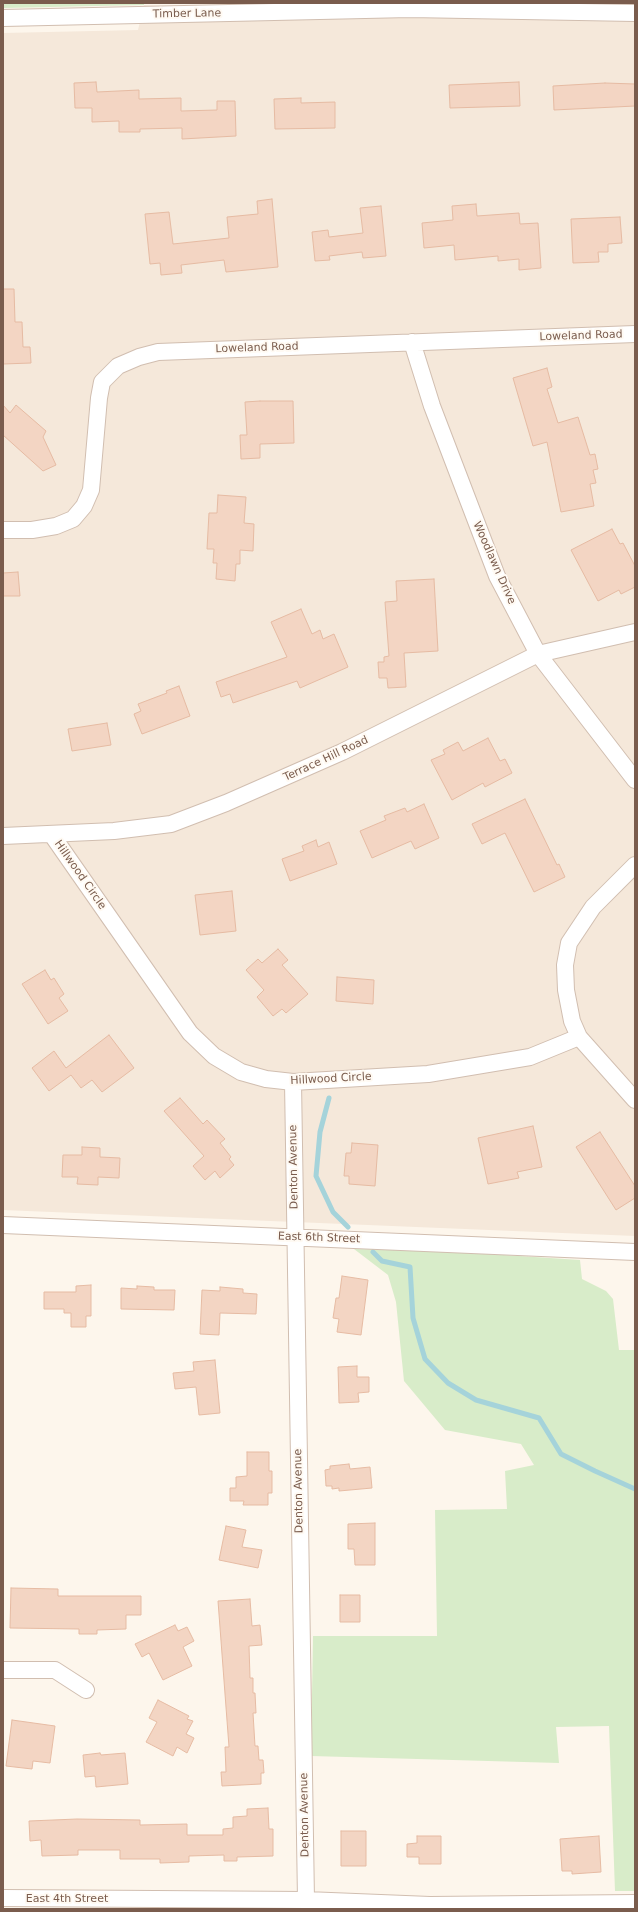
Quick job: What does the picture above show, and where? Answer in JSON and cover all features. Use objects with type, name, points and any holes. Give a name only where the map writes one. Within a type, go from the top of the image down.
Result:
[{"type":"street","name":"Timber Lane","points":[[3,18],[410,9],[635,13]]},
{"type":"street","name":"Loweland Road","points":[[3,530],[32,530],[56,526],[73,519],[84,506],[91,490],[99,398],[102,382],[118,366],[132,360],[158,352],[635,334]]},
{"type":"street","name":"Woodlawn Drive","points":[[412,342],[432,406],[497,576],[538,654],[635,780]]},
{"type":"street","name":"Terrace Hill Road","points":[[3,836],[52,835],[114,831],[171,824],[226,803],[342,752],[538,654],[635,632]]},
{"type":"street","name":"Hillwood Circle","points":[[52,835],[190,1033],[214,1056],[241,1072],[266,1079],[293,1082],[428,1074],[530,1057],[579,1037]]},
{"type":"street","points":[[635,864],[593,907],[569,943],[565,965],[566,990],[572,1021],[579,1037],[635,1100]]},
{"type":"street","name":"Denton Avenue","points":[[293,1082],[306,1900]]},
{"type":"street","name":"East 6th Street","points":[[3,1225],[635,1252]]},
{"type":"street","points":[[3,1670],[55,1670],[86,1690]]},
{"type":"street","name":"East 4th Street","points":[[3,1898],[306,1900],[430,1907],[635,1903]]},
{"type":"shaded area","points":[[492,3],[635,3],[635,1236],[3,1210],[3,33],[138,30],[144,5],[492,19]]},
{"type":"green space","points":[[3,3],[144,3],[144,5],[3,8]]},
{"type":"green space","points":[[354,1249],[428,1250],[580,1260],[582,1279],[606,1291],[613,1299],[619,1350],[635,1350],[635,1891],[615,1891],[609,1726],[556,1727],[559,1763],[311,1756],[313,1636],[437,1636],[435,1510],[507,1509],[505,1471],[534,1465],[521,1444],[445,1430],[404,1381],[396,1302],[388,1275]]},
{"type":"building","points":[[96,82],[97,92],[139,90],[139,99],[181,98],[181,111],[217,110],[217,101],[235,101],[236,136],[182,139],[182,128],[140,129],[140,132],[119,132],[119,121],[92,122],[92,108],[75,108],[74,83]]},
{"type":"building","points":[[519,82],[520,106],[450,108],[449,85]]},
{"type":"building","points":[[605,83],[635,84],[635,106],[554,110],[553,86]]},
{"type":"building","points":[[301,98],[301,103],[335,102],[335,128],[275,129],[274,99]]},
{"type":"building","points":[[272,199],[278,267],[226,272],[224,260],[181,265],[182,273],[161,275],[160,263],[150,264],[145,214],[169,212],[173,244],[229,238],[227,217],[258,214],[257,201]]},
{"type":"building","points":[[476,204],[477,216],[519,213],[520,224],[538,223],[541,268],[519,270],[519,259],[498,261],[498,256],[455,260],[454,245],[424,248],[422,223],[453,220],[452,206]]},
{"type":"building","points":[[381,206],[386,256],[363,258],[362,252],[329,256],[330,260],[315,261],[312,232],[328,230],[329,237],[363,233],[360,208]]},
{"type":"building","points":[[620,217],[622,243],[608,244],[608,252],[598,252],[599,262],[573,263],[571,219]]},
{"type":"building","points":[[3,289],[14,289],[15,322],[22,322],[23,347],[30,347],[31,363],[3,364]]},
{"type":"building","points":[[547,368],[552,387],[547,389],[558,423],[578,417],[590,455],[595,454],[598,469],[593,470],[596,483],[590,484],[594,506],[561,512],[547,442],[533,446],[513,378]]},
{"type":"building","points":[[293,401],[294,443],[260,444],[260,458],[241,459],[240,435],[247,435],[245,402]]},
{"type":"building","points":[[3,405],[10,413],[16,405],[46,431],[43,437],[56,465],[43,471],[3,435]]},
{"type":"building","points":[[218,495],[246,497],[244,523],[254,524],[253,551],[240,550],[240,564],[236,564],[235,581],[216,579],[217,563],[213,563],[214,549],[207,549],[209,513],[217,513]]},
{"type":"building","points":[[612,529],[620,544],[623,543],[635,566],[635,587],[621,594],[619,590],[598,601],[571,550]]},
{"type":"building","points":[[18,572],[20,596],[3,596],[3,573]]},
{"type":"building","points":[[434,579],[438,651],[404,653],[406,687],[388,688],[387,678],[379,678],[378,662],[384,662],[384,657],[389,656],[385,602],[397,601],[396,581]]},
{"type":"building","points":[[301,609],[312,634],[320,630],[323,639],[334,634],[348,667],[300,688],[297,681],[233,703],[230,694],[221,697],[216,682],[287,657],[271,622]]},
{"type":"building","points":[[179,686],[190,716],[142,734],[134,714],[141,711],[138,704],[167,693],[166,691]]},
{"type":"building","points":[[107,723],[111,745],[72,751],[68,729]]},
{"type":"building","points":[[488,738],[500,761],[505,759],[512,773],[485,787],[483,783],[452,800],[431,760],[445,754],[443,750],[458,742],[463,751]]},
{"type":"building","points":[[525,799],[557,865],[559,864],[565,877],[534,892],[505,833],[482,844],[472,824]]},
{"type":"building","points":[[424,804],[439,838],[415,849],[411,841],[372,858],[360,831],[386,820],[384,816],[405,808],[407,812]]},
{"type":"building","points":[[316,840],[318,847],[329,842],[337,864],[290,881],[282,859],[304,851],[302,846]]},
{"type":"building","points":[[232,891],[236,931],[200,935],[195,895]]},
{"type":"building","points":[[278,949],[288,960],[282,965],[308,994],[286,1013],[282,1009],[273,1016],[257,997],[264,990],[246,970],[258,959],[262,963]]},
{"type":"building","points":[[45,970],[51,980],[54,978],[64,994],[59,998],[68,1011],[48,1024],[22,984]]},
{"type":"building","points":[[337,977],[374,980],[373,1004],[336,1001]]},
{"type":"building","points":[[109,1035],[134,1068],[102,1092],[92,1080],[81,1088],[71,1075],[49,1091],[32,1068],[54,1051],[66,1068]]},
{"type":"building","points":[[180,1098],[203,1124],[207,1120],[225,1139],[220,1143],[231,1157],[229,1159],[234,1165],[220,1178],[215,1171],[205,1180],[193,1166],[204,1156],[164,1111]]},
{"type":"building","points":[[533,1126],[542,1167],[517,1172],[519,1178],[488,1184],[478,1138]]},
{"type":"building","points":[[600,1132],[635,1186],[635,1198],[616,1210],[576,1147]]},
{"type":"building","points":[[352,1143],[378,1145],[375,1186],[349,1184],[349,1176],[344,1176],[346,1153],[351,1153]]},
{"type":"building","points":[[82,1147],[100,1148],[100,1157],[120,1158],[119,1178],[98,1177],[98,1185],[77,1184],[78,1177],[62,1177],[63,1155],[82,1155]]},
{"type":"building","points":[[342,1276],[368,1280],[361,1335],[337,1332],[339,1319],[333,1318],[336,1298],[339,1298]]},
{"type":"building","points":[[91,1285],[91,1316],[86,1316],[86,1327],[71,1327],[71,1313],[64,1313],[64,1309],[44,1309],[44,1292],[76,1292],[76,1286]]},
{"type":"building","points":[[137,1286],[154,1287],[154,1290],[175,1290],[174,1310],[121,1309],[121,1288],[137,1289]]},
{"type":"building","points":[[220,1287],[243,1289],[243,1293],[257,1294],[256,1314],[220,1313],[219,1335],[200,1334],[202,1290],[220,1291]]},
{"type":"building","points":[[215,1360],[220,1413],[199,1415],[196,1387],[175,1389],[173,1373],[194,1371],[193,1362]]},
{"type":"building","points":[[357,1366],[357,1377],[369,1377],[369,1392],[358,1393],[359,1402],[339,1403],[338,1367]]},
{"type":"building","points":[[247,1452],[269,1452],[269,1471],[272,1471],[272,1493],[268,1493],[268,1505],[243,1505],[244,1501],[230,1501],[230,1488],[236,1488],[236,1477],[247,1476]]},
{"type":"building","points":[[349,1464],[350,1469],[370,1467],[372,1488],[339,1491],[339,1488],[332,1489],[332,1486],[326,1486],[325,1470],[330,1469],[330,1466]]},
{"type":"building","points":[[375,1523],[375,1565],[355,1565],[354,1549],[348,1549],[348,1524]]},
{"type":"building","points":[[226,1526],[246,1530],[242,1547],[262,1550],[258,1568],[219,1560]]},
{"type":"building","points":[[11,1588],[58,1589],[58,1596],[141,1596],[141,1615],[126,1615],[126,1629],[97,1630],[97,1634],[79,1634],[79,1629],[10,1628]]},
{"type":"building","points":[[340,1595],[360,1595],[360,1622],[340,1622]]},
{"type":"building","points":[[250,1599],[252,1626],[260,1625],[262,1645],[249,1646],[250,1678],[253,1678],[253,1693],[255,1693],[256,1713],[253,1713],[255,1746],[258,1746],[259,1760],[263,1760],[264,1773],[261,1773],[261,1784],[222,1786],[221,1772],[226,1772],[225,1747],[229,1747],[218,1601]]},
{"type":"building","points":[[175,1625],[178,1631],[187,1627],[194,1641],[183,1647],[192,1666],[163,1680],[149,1653],[142,1657],[135,1644]]},
{"type":"building","points":[[158,1700],[189,1716],[187,1719],[193,1721],[186,1734],[194,1738],[187,1753],[177,1747],[173,1756],[146,1742],[157,1722],[149,1718]]},
{"type":"building","points":[[12,1720],[55,1726],[50,1763],[33,1761],[32,1769],[6,1766]]},
{"type":"building","points":[[100,1753],[101,1755],[125,1753],[128,1784],[96,1787],[95,1776],[85,1777],[83,1755]]},
{"type":"building","points":[[268,1808],[269,1829],[273,1829],[273,1856],[237,1857],[237,1861],[224,1861],[224,1855],[189,1856],[189,1862],[160,1863],[160,1859],[120,1859],[120,1850],[78,1850],[78,1855],[42,1856],[41,1840],[30,1841],[29,1821],[77,1819],[140,1820],[140,1825],[187,1824],[187,1835],[223,1835],[223,1829],[233,1828],[233,1817],[247,1816],[247,1809]]},
{"type":"building","points":[[341,1831],[366,1831],[366,1866],[341,1866]]},
{"type":"building","points":[[417,1836],[441,1836],[441,1864],[419,1864],[419,1857],[407,1857],[407,1844],[417,1843]]},
{"type":"building","points":[[599,1836],[601,1872],[572,1874],[572,1871],[562,1871],[560,1839]]},
{"type":"waterway","points":[[329,1098],[320,1132],[316,1176],[333,1212],[348,1227]]},
{"type":"waterway","points":[[373,1252],[382,1261],[410,1267],[413,1318],[425,1359],[448,1383],[476,1400],[539,1418],[561,1454],[635,1489]]}]
